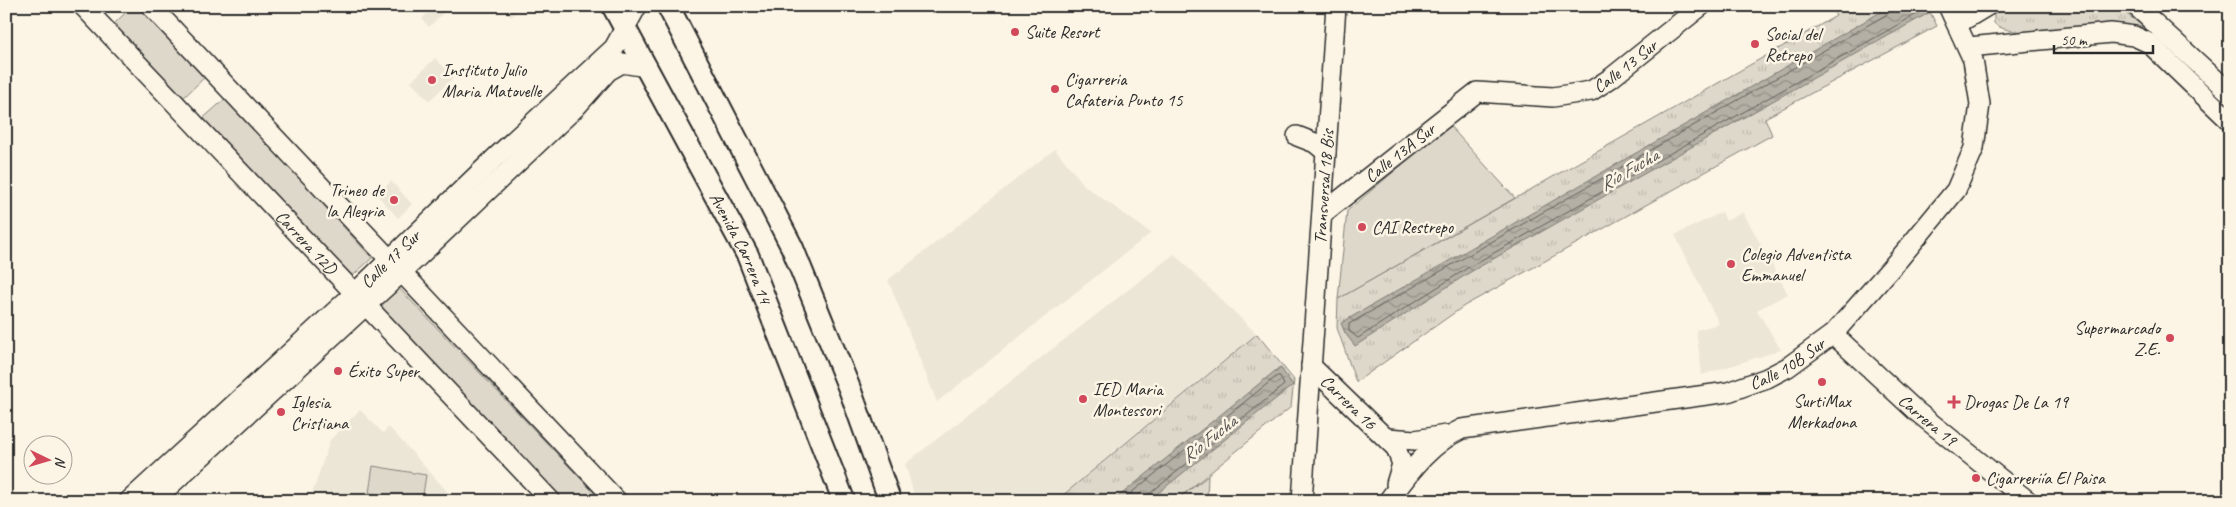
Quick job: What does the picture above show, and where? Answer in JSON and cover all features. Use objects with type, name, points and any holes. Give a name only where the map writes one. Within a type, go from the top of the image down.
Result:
[{"type":"main road","name":"Avenida Carrera 14","points":[[613,6],[748,256],[844,501]]},
{"type":"main road","points":[[668,6],[792,247],[846,382],[890,501]]},
{"type":"street","name":"Carrera 12D","points":[[83,6],[551,501]]},
{"type":"street","points":[[151,6],[617,501]]},
{"type":"street","name":"Calle 17 Sur","points":[[395,267],[564,94],[614,48],[637,6]]},
{"type":"street","name":"Transversal 18 Bis","points":[[1302,501],[1336,6]]},
{"type":"street","name":"Calle 13 Sur","points":[[1477,92],[1553,97],[1591,91],[1611,78],[1702,6]]},
{"type":"street","name":"Calle 10B Sur","points":[[1388,501],[1425,455],[1457,432],[1480,425],[1728,392],[1767,378],[1788,367],[1833,334],[1949,202],[1961,181],[1974,148],[1979,118],[1979,89],[1969,47],[1948,6]]},
{"type":"street","points":[[1957,24],[1987,6]]},
{"type":"street","points":[[2128,6],[2143,39],[2230,122]]},
{"type":"street","points":[[2136,6],[2230,93]]},
{"type":"street","points":[[1969,47],[2112,33],[2123,33],[2143,39]]},
{"type":"street","name":"Calle 17 Sur","points":[[153,501],[395,267],[576,107],[608,71],[622,63],[647,67]]},
{"type":"street","name":"Calle 13A Sur","points":[[1322,214],[1477,92]]},
{"type":"street","points":[[1297,136],[1311,142],[1339,184],[1348,186],[1360,184]]},
{"type":"street","name":"Calle 17 Sur","points":[[129,501],[361,299]]},
{"type":"street","name":"Carrera 19","points":[[1833,334],[1916,411],[2028,501]]},
{"type":"street","name":"Carrera 16","points":[[1312,366],[1387,438],[1400,454],[1402,464],[1388,501]]},
{"type":"street","name":"Carrera 16","points":[[1387,438],[1424,440],[1457,432]]},
{"type":"shaded area","points":[[433,6],[449,7],[429,27],[422,19]]},
{"type":"shaded area","points":[[500,6],[522,6],[511,17]]},
{"type":"shaded area","name":"Instituto Julio Maria Matovelle","points":[[435,58],[454,77],[429,101],[411,82]]},
{"type":"shaded area","points":[[1055,149],[1085,186],[1151,233],[937,402],[888,280]]},
{"type":"shaded area","name":"Trineo de la Alegria","points":[[391,181],[412,204],[398,218],[377,195]]},
{"type":"shaded area","name":"Colegio Adventista Emmanuel","points":[[1722,212],[1726,221],[1743,212],[1788,294],[1757,310],[1781,350],[1702,375],[1696,330],[1719,324],[1675,235]]},
{"type":"shaded area","name":"IED Maria Montessori","points":[[1174,254],[1257,334],[1056,501],[916,501],[905,464]]},
{"type":"shaded area","points":[[360,410],[383,433],[389,427],[456,501],[368,501],[312,494],[330,440]]},
{"type":"green space","points":[[132,6],[141,6],[207,75],[178,103],[108,30]]},
{"type":"green space","points":[[1830,6],[1927,6],[1937,26],[1765,118],[1772,135],[1464,306],[1356,382],[1337,328],[1338,299],[1836,16]]},
{"type":"green space","points":[[2003,6],[2116,6],[2144,27],[2041,33],[2021,32],[2004,29],[1994,23],[1994,11]]},
{"type":"green space","points":[[226,98],[372,258],[346,282],[200,121]]},
{"type":"green space","points":[[1449,125],[1515,198],[1338,299],[1347,211]]},
{"type":"green space","points":[[397,286],[602,501],[558,501],[376,303]]},
{"type":"green space","points":[[1257,334],[1294,380],[1291,407],[1175,501],[1056,501]]},
{"type":"green space","points":[[373,466],[426,475],[422,501],[369,493]]},
{"type":"green space","points":[[1208,476],[1207,501],[1175,501]]},
{"type":"water","name":"Río Fucha","points":[[1891,6],[1941,6],[1472,271],[1355,346],[1345,333],[1341,323]]},
{"type":"water","name":"Río Fucha","points":[[1280,367],[1293,385],[1148,501],[1113,501]]},
{"type":"place","name":"Suite Resort","points":[[1015,32]]},
{"type":"place","name":"Social del Retrepo","points":[[1755,44]]},
{"type":"place","name":"Instituto Julio Maria Matovelle","points":[[432,80]]},
{"type":"place","name":"Cigarreria Cafateria Punto 15","points":[[1055,89]]},
{"type":"place","name":"Trineo de la Alegria","points":[[394,200]]},
{"type":"place","name":"CAI Restrepo","points":[[1362,227]]},
{"type":"place","name":"Colegio Adventista Emmanuel","points":[[1731,264]]},
{"type":"place","name":"Supermarcado Z.E.","points":[[2170,338]]},
{"type":"place","name":"Éxito Super","points":[[338,371]]},
{"type":"place","name":"SurtiMax Merkadona","points":[[1822,382]]},
{"type":"place","name":"IED Maria Montessori","points":[[1083,399]]},
{"type":"place","name":"Drogas De La 19","points":[[1954,402]]},
{"type":"place","name":"Iglesia Cristiana","points":[[281,412]]},
{"type":"place","name":"Cigarreriía El Paisa","points":[[1976,478]]}]
